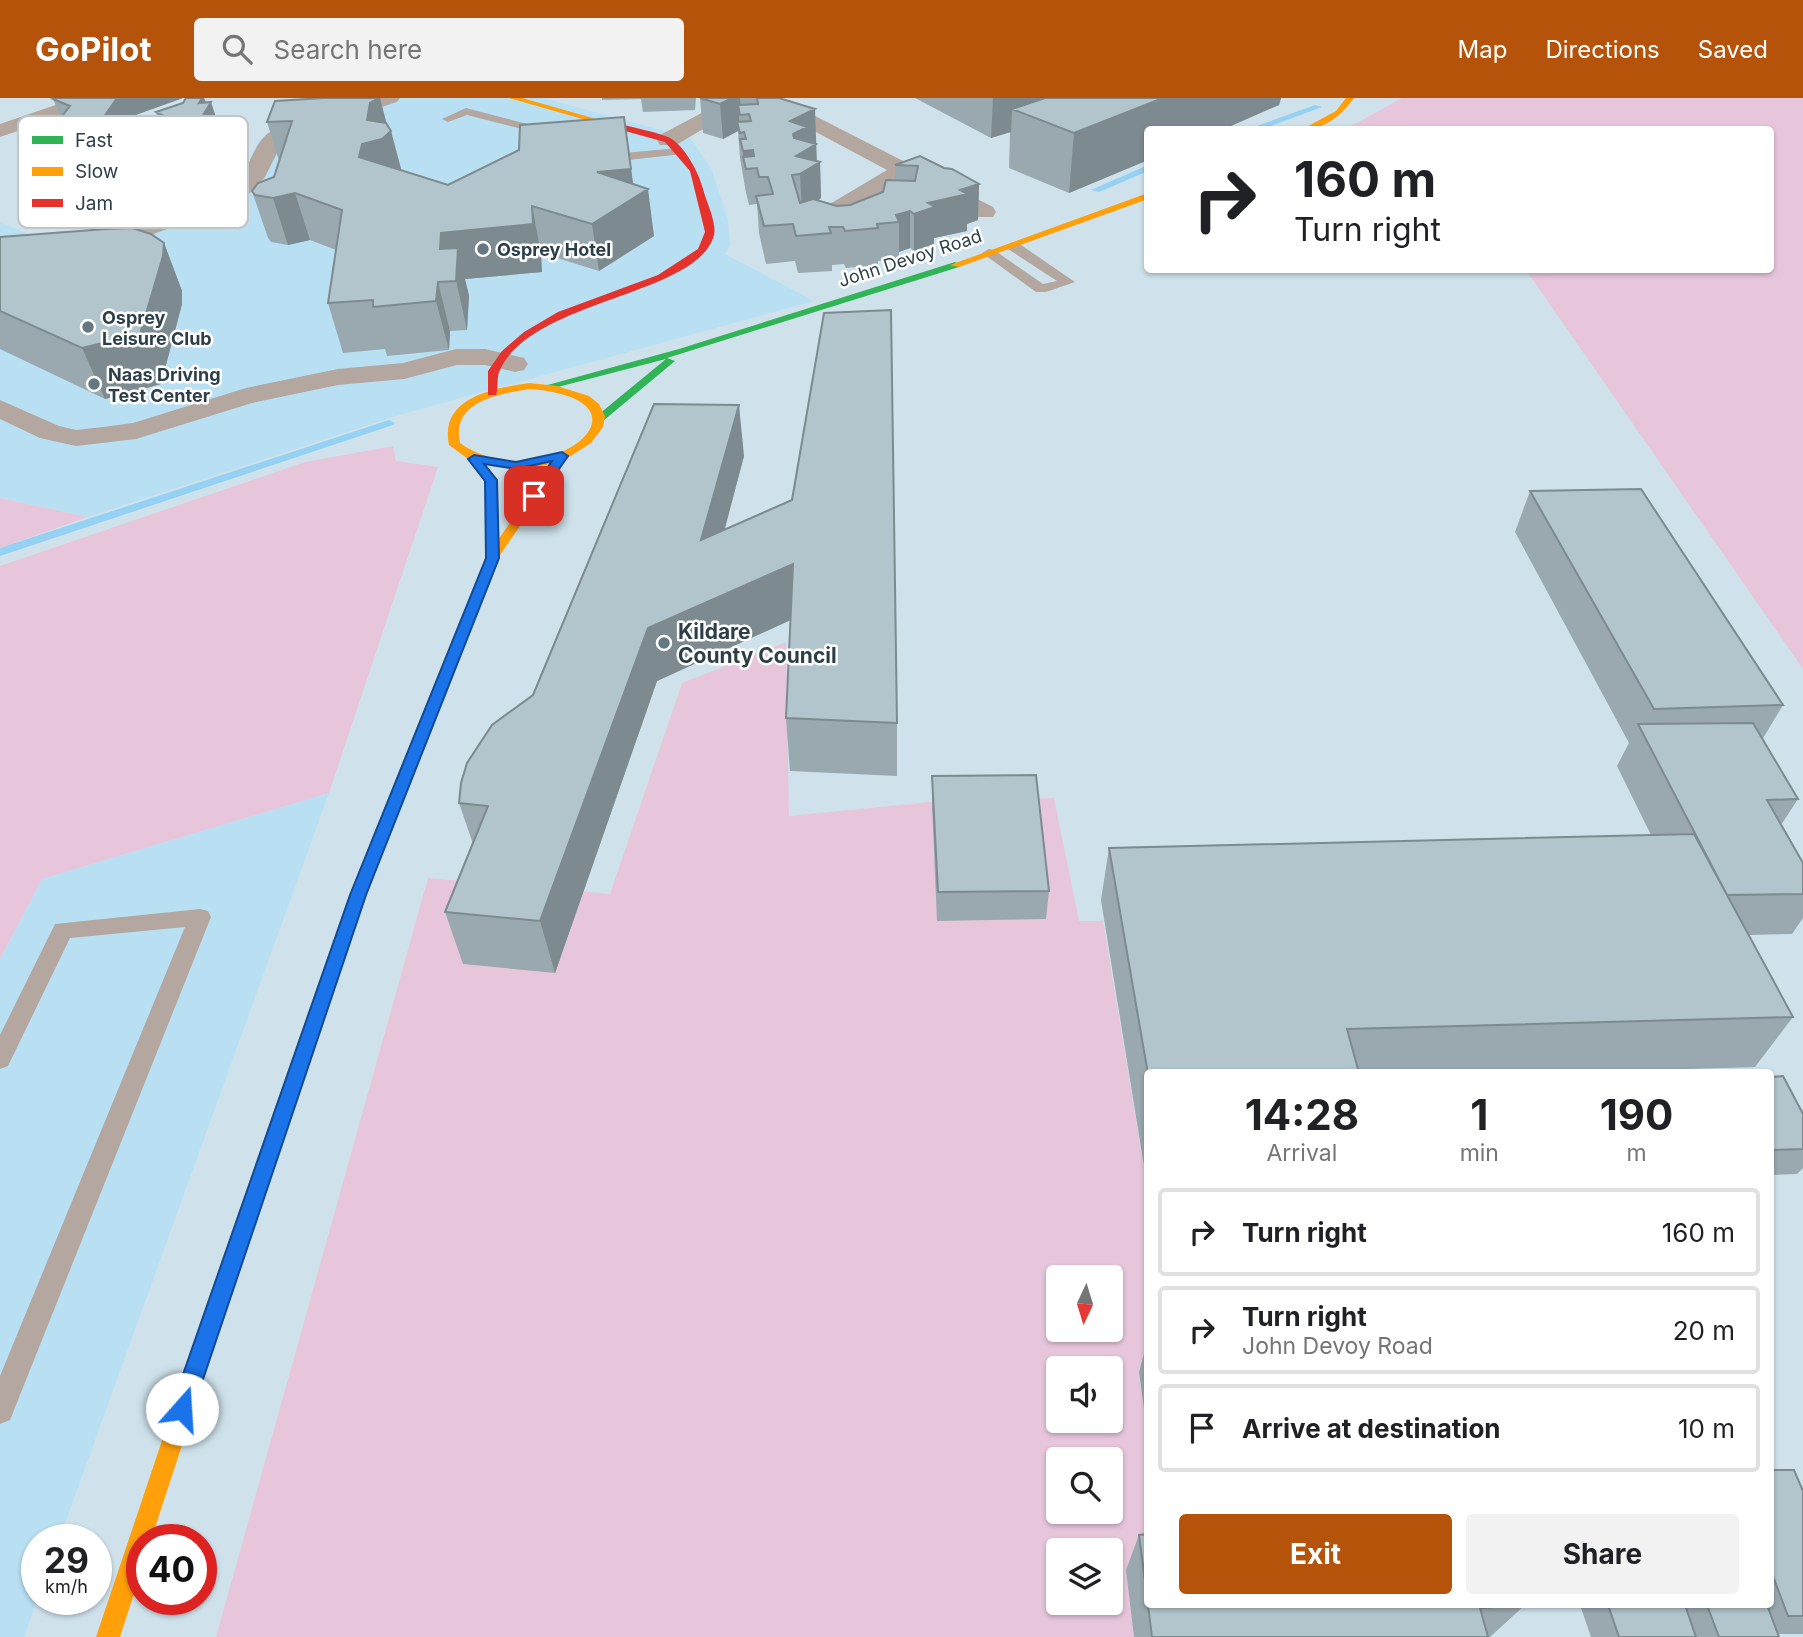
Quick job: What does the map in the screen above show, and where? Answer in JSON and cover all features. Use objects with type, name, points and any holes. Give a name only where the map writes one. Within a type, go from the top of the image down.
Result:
[{"type":"street","points":[[44,116],[96,98]]},
{"type":"street","points":[[248,183],[254,177],[272,141],[286,131],[390,98]]},
{"type":"street","points":[[492,558],[491,480],[474,459],[458,449],[450,438],[451,424],[460,411],[488,394],[493,371],[508,359],[528,334],[562,314],[662,277],[702,251],[710,232],[695,171],[673,146],[635,131],[513,98]]},
{"type":"street","points":[[673,146],[745,98]]},
{"type":"street","points":[[764,98],[985,212]]},
{"type":"street","points":[[1313,126],[1339,113],[1350,98]]},
{"type":"street","points":[[0,131],[18,125]]},
{"type":"street","points":[[821,219],[903,170]]},
{"type":"street","name":"John Devoy Road","points":[[488,394],[540,386],[683,351],[1013,246],[1144,198]]},
{"type":"street","points":[[0,255],[36,247],[123,238],[150,228]]},
{"type":"street","name":"John Devoy Road","points":[[562,456],[582,445],[594,433],[599,419],[683,351]]},
{"type":"street","points":[[0,408],[50,432],[76,438],[103,436],[136,431],[246,396],[338,377],[404,371],[456,357],[485,357],[508,359],[540,386],[569,390],[585,398],[596,408],[599,419]]},
{"type":"street","points":[[404,371],[467,379],[488,394]]},
{"type":"street","points":[[474,459],[516,465],[562,456]]},
{"type":"street","points":[[108,1637],[231,1263],[358,895],[492,558],[562,456]]},
{"type":"lane","points":[[449,119],[466,111],[554,135]]},
{"type":"lane","points":[[614,138],[635,131]]},
{"type":"lane","points":[[595,159],[673,146]]},
{"type":"lane","points":[[989,253],[1041,289],[1068,282],[1013,246]]},
{"type":"lane","points":[[0,1059],[63,930],[200,917],[0,1410]]},
{"type":"shaded area","points":[[378,98],[543,98],[690,138],[711,168],[728,220],[730,245],[725,254],[814,301],[399,415],[88,517],[0,498],[0,222],[42,240],[121,233],[134,228],[248,228],[248,162],[259,141],[270,132]]},
{"type":"shaded area","points":[[1402,98],[1803,98],[1803,669],[1528,273],[1774,273],[1774,126],[1351,126]]},
{"type":"shaded area","points":[[393,446],[396,461],[438,467],[329,793],[42,879],[0,959],[0,566],[305,462]]},
{"type":"shaded area","points":[[0,498],[88,517],[0,548]]},
{"type":"shaded area","points":[[786,642],[789,816],[930,802],[1054,798],[1079,921],[1103,921],[1144,1168],[1144,1371],[1139,1372],[1144,1409],[1144,1588],[1134,1637],[216,1637],[428,878],[610,894],[682,683]]},
{"type":"shaded area","points":[[329,793],[65,1524],[21,1524],[21,1615],[32,1615],[24,1637],[0,1637],[0,959],[42,879]]},
{"type":"building","points":[[117,98],[105,116],[62,116],[70,106],[53,99]]},
{"type":"building","points":[[186,98],[202,98],[199,103],[211,102],[203,116],[164,116],[156,112],[183,103]]},
{"type":"building","points":[[379,98],[370,103],[367,120],[386,123],[391,131],[382,139],[362,144],[359,157],[448,185],[519,150],[520,125],[624,117],[631,169],[597,172],[648,189],[592,224],[532,206],[533,224],[441,233],[440,249],[458,248],[456,281],[438,282],[436,301],[373,307],[373,300],[328,303],[342,210],[295,193],[273,198],[255,195],[252,191],[258,183],[274,177],[292,121],[267,122],[275,101]]},
{"type":"building","points":[[700,98],[732,98],[720,104]]},
{"type":"building","points":[[757,98],[779,98],[815,109],[790,121],[807,127],[793,134],[794,138],[816,144],[796,156],[820,162],[800,174],[792,175],[800,203],[813,199],[837,206],[850,205],[883,192],[886,180],[915,181],[918,166],[895,165],[920,156],[979,184],[960,190],[968,194],[928,203],[935,207],[914,214],[910,211],[896,215],[899,222],[877,224],[878,228],[845,231],[843,227],[829,227],[831,233],[796,236],[793,224],[764,226],[756,196],[773,194],[768,177],[759,177],[757,168],[746,169],[743,157],[754,156],[753,150],[743,151],[740,139],[746,139],[744,132],[740,133],[737,122],[751,121],[749,114],[740,115],[738,105],[758,104]]},
{"type":"building","points":[[1045,98],[1163,98],[1074,133],[1012,109]]},
{"type":"building","points":[[132,228],[151,234],[164,243],[163,256],[140,334],[82,348],[0,311],[0,237]]},
{"type":"building","name":"Kildare County Council","points":[[891,310],[897,723],[786,718],[793,564],[648,628],[540,921],[445,912],[488,806],[459,803],[467,763],[492,725],[533,695],[654,404],[739,405],[701,540],[792,500],[824,313]]},
{"type":"building","points":[[1641,489],[1783,705],[1654,709],[1530,491]]},
{"type":"building","points":[[1753,723],[1798,799],[1767,800],[1803,863],[1803,894],[1727,895],[1638,724]]},
{"type":"building","points":[[1036,775],[1049,891],[938,892],[932,776]]},
{"type":"building","points":[[1694,834],[1793,1017],[1347,1029],[1358,1069],[1147,1069],[1109,848]]},
{"type":"building","points":[[1783,1076],[1803,1114],[1803,1149],[1774,1150],[1774,1077]]},
{"type":"building","points":[[1774,1470],[1794,1470],[1803,1491],[1803,1616],[1788,1616],[1774,1579]]},
{"type":"building","points":[[1144,1534],[1144,1573],[1139,1535]]},
{"type":"building","points":[[1148,1608],[1480,1608],[1488,1637],[1152,1637]]},
{"type":"building","points":[[1609,1608],[1686,1608],[1696,1637],[1619,1637]]},
{"type":"building","points":[[1708,1608],[1768,1608],[1779,1637],[1719,1637]]},
{"type":"waterway","points":[[1262,126],[1318,107]]},
{"type":"waterway","points":[[1096,190],[1144,170]]},
{"type":"waterway","points":[[0,552],[389,423]]},
{"type":"traffic: fast","points":[[550,386],[683,351],[955,265]]},
{"type":"traffic: fast","points":[[599,419],[670,361]]},
{"type":"traffic: fast","points":[[221,1295],[358,895],[403,781]]},
{"type":"traffic: slow","points":[[513,98],[617,126]]},
{"type":"traffic: slow","points":[[1313,126],[1339,113],[1350,98]]},
{"type":"traffic: slow","points":[[955,265],[1144,197]]},
{"type":"traffic: slow","points":[[530,386],[557,389],[585,399],[595,406],[600,416],[598,427],[587,441],[574,451],[540,463],[521,465],[484,461],[455,445],[452,430],[455,418],[463,408],[489,395],[530,386]]},
{"type":"traffic: slow","points":[[403,781],[492,558],[562,456]]},
{"type":"traffic: slow","points":[[474,459],[491,480],[492,558]]},
{"type":"traffic: slow","points":[[108,1637],[221,1295]]},
{"type":"traffic: jam","points":[[492,393],[493,371],[506,353],[528,334],[562,314],[662,277],[702,251],[710,232],[694,171],[668,140],[617,126]]},
{"type":"place","name":"Osprey Hotel","points":[[483,249]]},
{"type":"place","name":"Osprey Leisure Club","points":[[88,327]]},
{"type":"place","name":"Naas Driving Test Center","points":[[94,384]]},
{"type":"place","name":"Kildare County Council","points":[[664,643]]},
{"type":"route","points":[[182,1409],[358,895],[492,558],[491,480],[474,459],[494,464],[516,465],[562,456],[534,496]]}]
